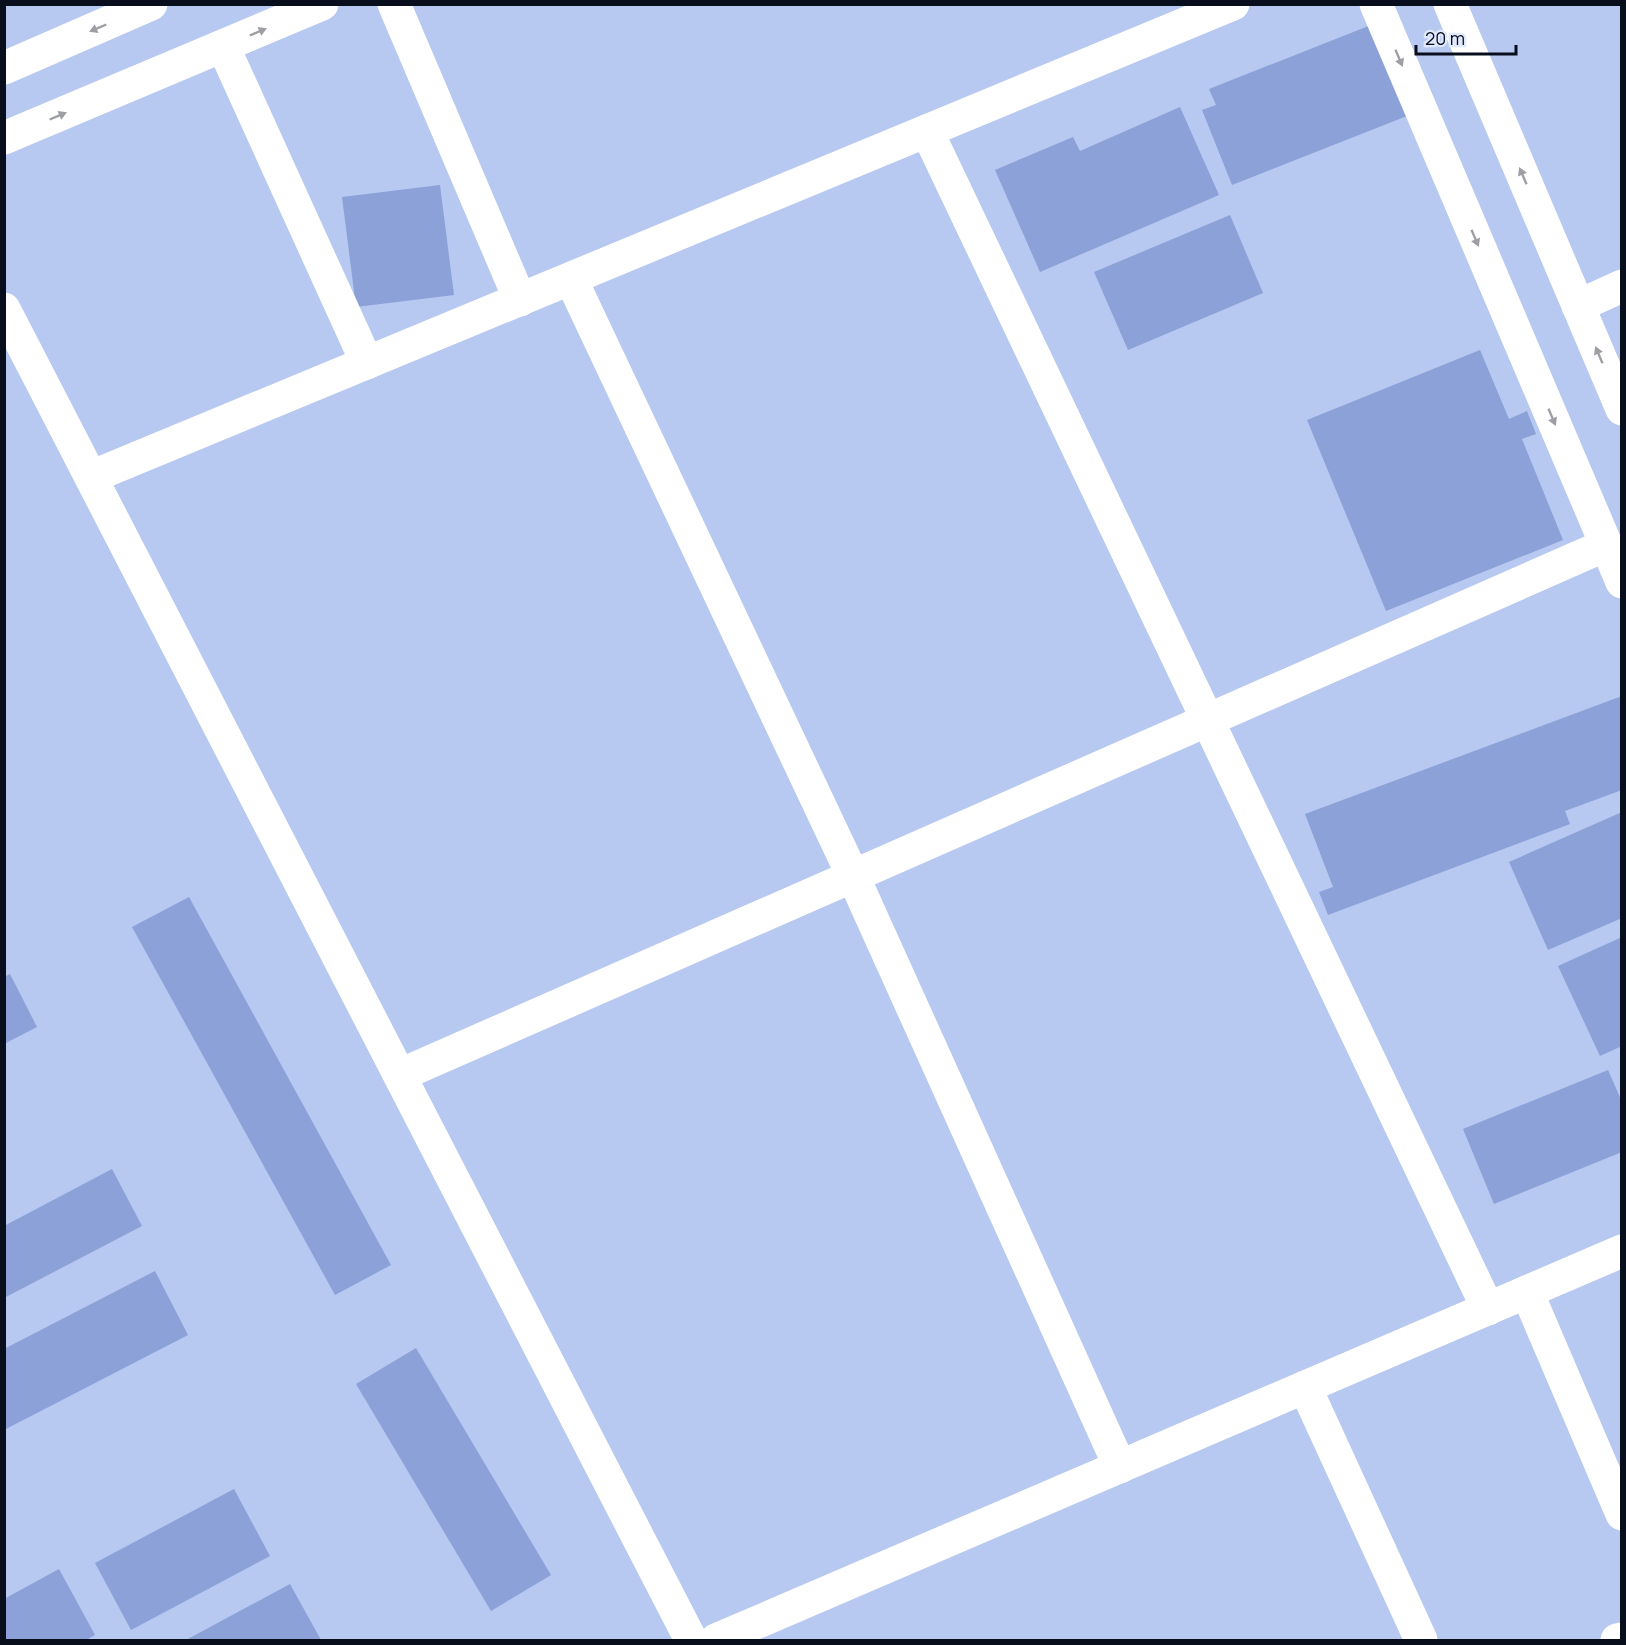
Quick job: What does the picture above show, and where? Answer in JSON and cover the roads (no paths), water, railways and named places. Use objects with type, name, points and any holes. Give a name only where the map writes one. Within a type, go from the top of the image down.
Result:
[{"type":"street","points":[[4,68],[151,4]]},
{"type":"street","points":[[4,138],[322,4]]},
{"type":"street","points":[[394,4],[520,300]]},
{"type":"street","points":[[91,477],[1233,4]]},
{"type":"street","points":[[1377,4],[1622,582]]},
{"type":"street","points":[[1450,4],[1622,409]]},
{"type":"street","points":[[223,46],[367,363]]},
{"type":"street","points":[[927,131],[1488,1309]]},
{"type":"street","points":[[571,279],[853,876],[1120,1467]]},
{"type":"street","points":[[1578,306],[1622,286]]},
{"type":"street","points":[[4,309],[691,1641]]},
{"type":"street","points":[[400,1075],[1606,545]]},
{"type":"street","points":[[716,1641],[1622,1251]]},
{"type":"street","points":[[1527,1292],[1622,1514]]},
{"type":"street","points":[[1305,1387],[1421,1641]]},
{"type":"street","points":[[1617,1641],[1622,1639]]}]
